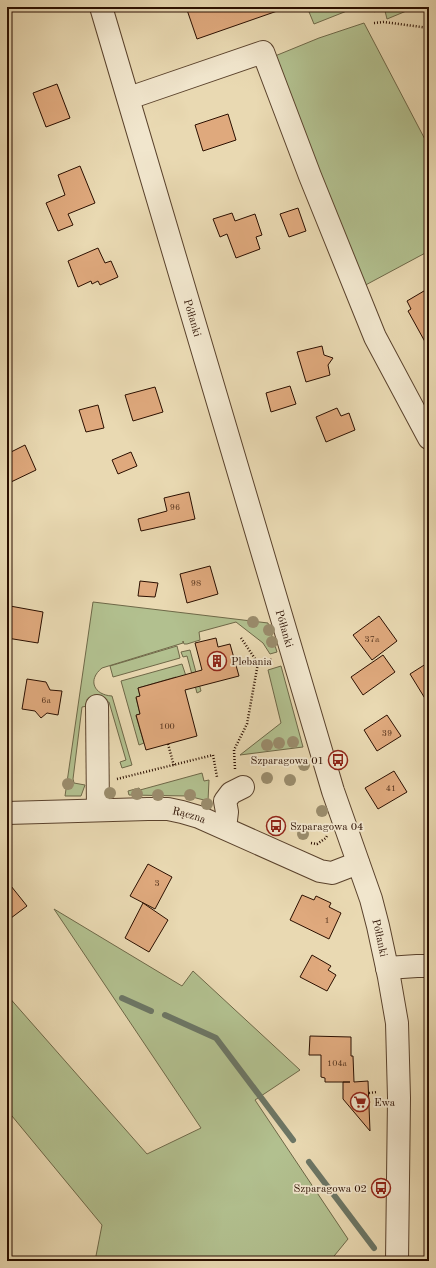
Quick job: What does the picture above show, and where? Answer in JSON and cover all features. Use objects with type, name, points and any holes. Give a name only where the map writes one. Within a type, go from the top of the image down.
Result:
[{"type":"street","name":"Półłanki","points":[[105,8],[129,98],[339,811],[371,899],[378,926],[397,1023],[398,1038],[399,1098],[397,1261]]},
{"type":"street","points":[[129,98],[263,52],[313,183],[375,337],[429,438]]},
{"type":"street","points":[[97,706],[98,810]]},
{"type":"street","points":[[225,828],[227,812],[225,801],[239,779]]},
{"type":"street","name":"Rączna","points":[[7,812],[168,810],[182,812],[225,828],[320,871],[332,873],[358,863]]},
{"type":"street","points":[[387,968],[429,966]]},
{"type":"path","points":[[374,11],[385,7]]},
{"type":"path","points":[[374,23],[384,22],[429,28]]},
{"type":"path","points":[[239,779],[234,750],[247,724],[258,663],[241,638]]},
{"type":"path","points":[[258,663],[293,654]]},
{"type":"path","points":[[168,744],[174,766]]},
{"type":"path","points":[[125,778],[213,755],[218,782]]},
{"type":"path","points":[[368,1093],[377,1092]]},
{"type":"green space","points":[[307,7],[357,7],[314,24]]},
{"type":"green space","points":[[384,7],[416,7],[387,19]]},
{"type":"green space","points":[[364,23],[429,147],[429,251],[360,288],[275,56],[319,38]]},
{"type":"green space","points":[[93,602],[268,623],[277,652],[270,654],[263,643],[236,622],[199,632],[200,640],[187,644],[184,644],[183,641],[183,643],[102,668],[95,677],[95,686],[101,693],[112,696],[132,765],[122,768],[120,762],[126,760],[109,702],[82,707],[73,779],[74,783],[85,785],[81,796],[65,796]]},
{"type":"green space","points":[[177,646],[180,658],[113,677],[110,666]]},
{"type":"green space","points":[[190,650],[201,691],[197,693],[187,656],[183,657],[181,652]]},
{"type":"green space","points":[[182,664],[186,676],[176,679],[176,677],[138,688],[140,696],[136,698],[140,714],[136,716],[144,743],[139,745],[121,681]]},
{"type":"green space","points":[[281,666],[303,747],[240,755],[281,723],[268,670]]},
{"type":"green space","points":[[202,773],[204,781],[209,780],[208,801],[188,796],[129,795],[128,791],[139,788],[140,790]]},
{"type":"green space","points":[[54,909],[182,986],[193,971],[300,1070],[255,1100],[348,1239],[330,1261],[95,1261],[102,1225],[7,1110],[7,995],[147,1154],[201,1128]]},
{"type":"building","points":[[186,7],[282,7],[283,9],[197,39]]},
{"type":"building","points":[[57,84],[70,118],[46,127],[33,93]]},
{"type":"building","points":[[228,114],[236,140],[203,151],[195,125]]},
{"type":"building","points":[[80,166],[95,203],[68,214],[73,225],[58,231],[46,203],[65,195],[58,175]]},
{"type":"building","points":[[298,208],[306,231],[289,237],[280,214]]},
{"type":"building","points":[[232,213],[235,221],[255,214],[262,235],[256,237],[260,249],[236,258],[227,234],[220,237],[213,219]]},
{"type":"building","points":[[98,248],[105,263],[111,261],[118,277],[100,285],[98,281],[92,284],[91,281],[78,287],[68,261]]},
{"type":"building","points":[[429,288],[429,349],[408,311],[411,309],[407,301]]},
{"type":"building","points":[[322,346],[324,355],[333,358],[328,365],[330,375],[306,382],[297,352]]},
{"type":"building","points":[[290,386],[296,404],[271,412],[266,393]]},
{"type":"building","points":[[155,387],[163,412],[133,421],[125,395]]},
{"type":"building","points":[[98,405],[104,428],[86,432],[79,410]]},
{"type":"building","points":[[337,408],[341,416],[349,413],[355,430],[326,442],[316,417]]},
{"type":"building","points":[[25,445],[36,470],[11,482],[7,474],[7,454]]},
{"type":"building","points":[[131,452],[137,466],[118,474],[112,460]]},
{"type":"building","points":[[189,492],[195,519],[141,531],[138,519],[167,511],[164,498]]},
{"type":"building","points":[[210,566],[218,594],[187,603],[180,574]]},
{"type":"building","points":[[140,581],[158,583],[155,597],[138,596]]},
{"type":"building","points":[[10,606],[43,612],[38,643],[7,638],[7,621]]},
{"type":"building","points":[[379,616],[397,641],[372,660],[353,635]]},
{"type":"building","points":[[216,638],[218,647],[230,644],[239,676],[185,690],[197,736],[146,750],[136,715],[140,714],[136,697],[140,696],[138,688],[202,670],[195,643]]},
{"type":"building","points":[[383,655],[395,672],[363,695],[351,677]]},
{"type":"building","points":[[429,662],[429,705],[410,674]]},
{"type":"building","points":[[27,679],[46,682],[50,690],[62,691],[58,715],[47,713],[41,718],[35,711],[22,709]]},
{"type":"building","points":[[387,715],[401,736],[377,751],[364,730]]},
{"type":"building","points":[[394,771],[407,792],[378,809],[365,788]]},
{"type":"building","points":[[148,864],[172,877],[155,909],[130,896]]},
{"type":"building","points":[[7,881],[27,906],[7,921]]},
{"type":"building","points":[[302,895],[314,900],[316,896],[331,903],[329,907],[341,913],[329,939],[290,920]]},
{"type":"building","points":[[143,903],[168,920],[149,952],[125,938]]},
{"type":"building","points":[[312,955],[331,966],[328,970],[336,975],[327,991],[300,977]]},
{"type":"building","points":[[310,1036],[351,1037],[351,1056],[353,1056],[354,1082],[368,1081],[370,1131],[343,1099],[343,1082],[325,1082],[325,1078],[321,1077],[321,1055],[309,1055]]},
{"type":"waterway","points":[[122,998],[151,1011]]},
{"type":"waterway","points":[[165,1015],[216,1038],[293,1140]]},
{"type":"waterway","points":[[309,1162],[374,1248]]},
{"type":"place","name":"Plebania","points":[[217,661]]},
{"type":"place","name":"Szparagowa 01","points":[[338,760]]},
{"type":"place","name":"Szparagowa 04","points":[[276,826]]},
{"type":"place","name":"Ewa","points":[[360,1102]]},
{"type":"place","name":"Szparagowa 02","points":[[381,1188]]}]
